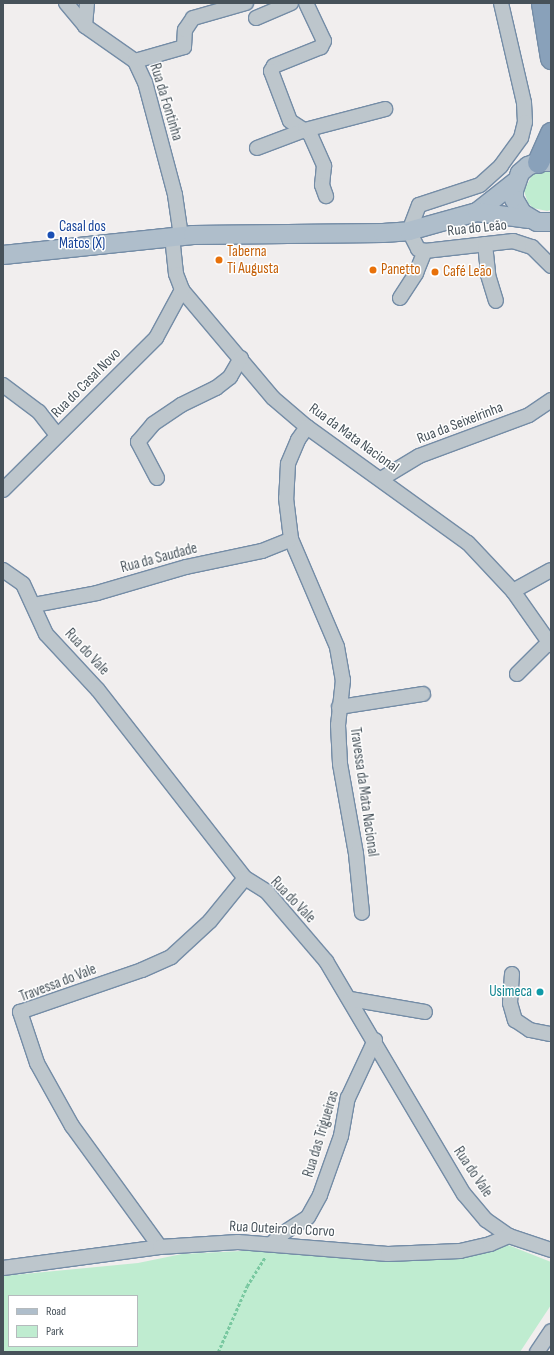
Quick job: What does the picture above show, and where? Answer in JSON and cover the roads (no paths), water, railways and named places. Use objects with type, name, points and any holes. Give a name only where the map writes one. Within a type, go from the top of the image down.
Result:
[{"type":"highway","points":[[542,3],[551,58]]},
{"type":"highway","points":[[544,162],[551,133]]},
{"type":"main road","points":[[3,255],[176,236],[410,231],[477,212],[515,182],[524,170],[544,162]]},
{"type":"main road","points":[[515,182],[514,199],[517,207],[528,219]]},
{"type":"main road","points":[[477,212],[528,219],[537,222],[551,222]]},
{"type":"street","name":"Rua da Fontinha","points":[[66,3],[85,26],[135,61],[145,82],[175,195],[176,236]]},
{"type":"street","points":[[85,26],[87,3]]},
{"type":"street","points":[[135,61],[184,47],[185,30],[193,18],[246,3]]},
{"type":"street","points":[[256,18],[291,3]]},
{"type":"street","points":[[306,3],[324,41],[321,47],[274,66],[271,71],[290,121],[310,134],[324,166],[322,185],[326,196]]},
{"type":"street","points":[[400,298],[416,273],[425,251],[418,249],[410,231],[419,205],[480,186],[501,166],[521,138],[525,122],[524,103],[501,3]]},
{"type":"street","points":[[257,148],[305,130],[385,109]]},
{"type":"street","name":"Rua da Mata Nacional","points":[[176,236],[176,274],[182,290],[241,358],[273,398],[307,427],[468,543],[513,591],[550,644]]},
{"type":"street","name":"Rua do Leão","points":[[425,251],[513,241],[523,243],[539,252],[551,266]]},
{"type":"street","points":[[485,244],[488,275],[496,301]]},
{"type":"street","name":"Rua do Casal Novo","points":[[3,490],[156,338],[182,290]]},
{"type":"street","points":[[157,478],[138,442],[152,424],[181,405],[216,388],[230,376],[241,358]]},
{"type":"street","points":[[3,385],[39,412],[57,436]]},
{"type":"street","name":"Rua da Seixeirinha","points":[[381,479],[419,456],[529,415],[551,400]]},
{"type":"street","name":"Travessa da Mata Nacional","points":[[307,427],[298,440],[288,464],[286,498],[291,539],[337,647],[343,680],[338,725],[340,764],[356,854],[362,913]]},
{"type":"street","name":"Rua da Saudade","points":[[34,605],[98,593],[186,567],[262,551],[291,539]]},
{"type":"street","name":"Rua do Vale","points":[[3,570],[23,584],[34,605],[46,634],[98,690],[245,878],[267,892],[326,961],[375,1040],[464,1194],[486,1220],[509,1236],[551,1250]]},
{"type":"street","points":[[513,591],[551,570]]},
{"type":"street","points":[[517,674],[550,644]]},
{"type":"street","points":[[340,707],[423,694]]},
{"type":"street","name":"Travessa do Vale","points":[[160,1247],[72,1126],[37,1063],[20,1012],[142,970],[171,957],[210,922],[245,878]]},
{"type":"street","points":[[512,974],[510,1003],[515,1020],[530,1030],[551,1034]]},
{"type":"street","points":[[350,999],[425,1012]]},
{"type":"street","name":"Rua das Trigueiras","points":[[271,1244],[285,1232],[308,1217],[320,1195],[341,1136],[348,1098],[375,1040]]},
{"type":"street","name":"Rua Outeiro do Corvo","points":[[3,1268],[160,1247],[238,1242],[388,1254],[453,1252],[490,1244],[509,1236]]},
{"type":"street","points":[[537,1352],[551,1331]]},
{"type":"place","name":"Casal dos Matos (X)","points":[[51,235]]},
{"type":"place","name":"Taberna Ti Augusta","points":[[219,260]]},
{"type":"place","name":"Panetto","points":[[373,270]]},
{"type":"place","name":"Café Leão","points":[[435,272]]},
{"type":"place","name":"Usimeca","points":[[540,992]]}]
